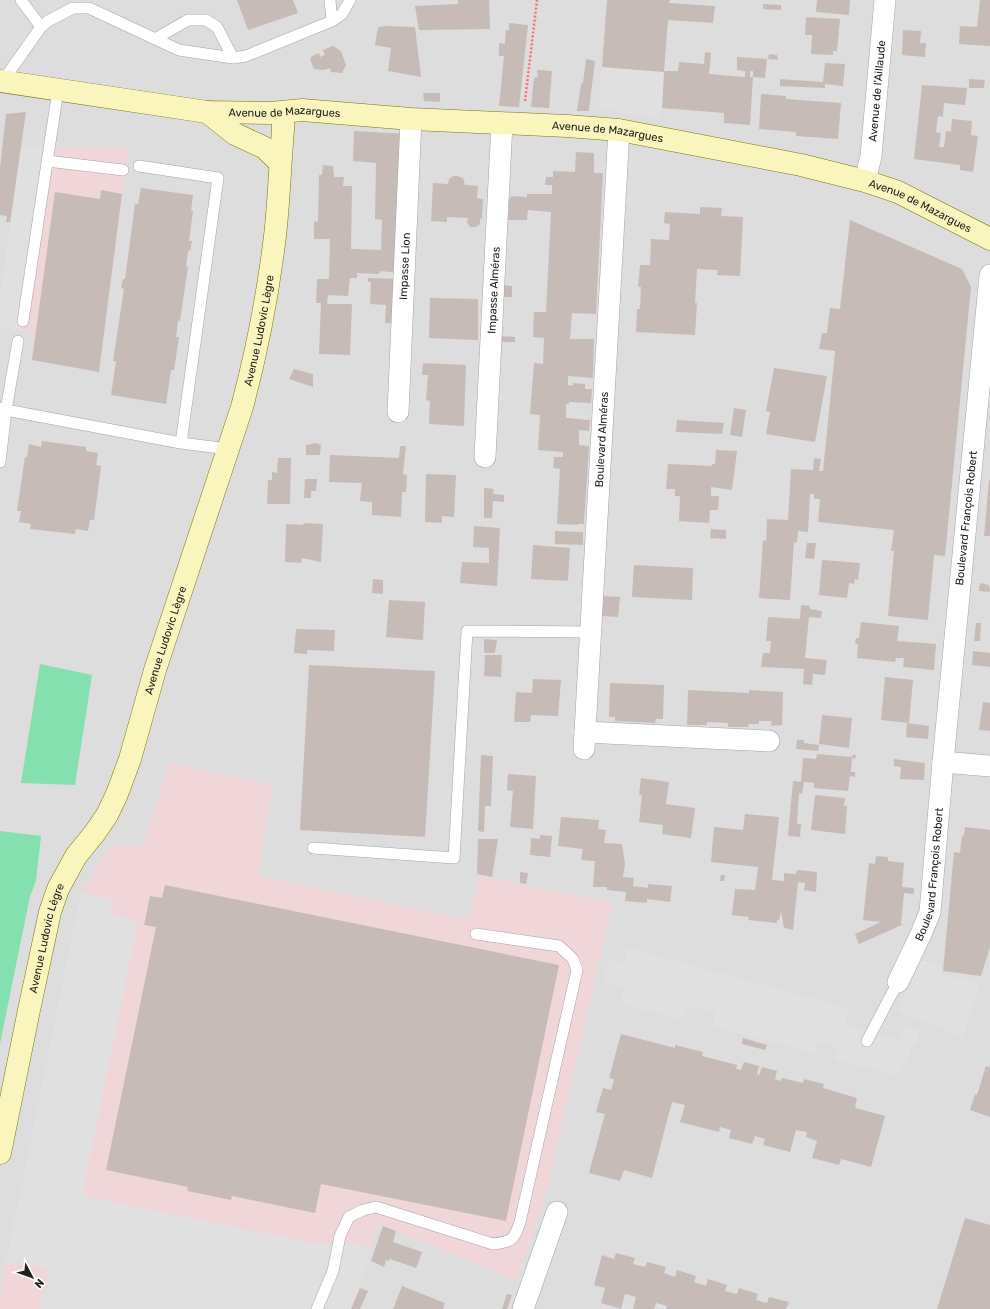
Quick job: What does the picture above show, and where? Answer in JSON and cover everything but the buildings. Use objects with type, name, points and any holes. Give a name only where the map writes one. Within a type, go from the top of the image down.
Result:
[{"type":"street","name":"Avenue de l'Aillaude","points":[[865,180],[870,156],[885,0]]},
{"type":"street","name":"Avenue de Mazargues","points":[[1,82],[207,112],[283,113],[302,110],[411,119],[512,123],[618,130],[801,165],[865,180],[898,192],[990,239]]},
{"type":"street","name":"Avenue de Mazargues","points":[[207,112],[235,134],[265,148],[280,163]]},
{"type":"street","name":"Avenue Ludovic Lègre","points":[[0,1153],[50,912],[58,889],[76,856],[94,834],[117,794],[130,759],[155,670],[228,450],[253,364],[270,275],[275,236],[283,113]]},
{"type":"street","name":"Impasse Lion","points":[[398,412],[411,119]]},
{"type":"street","name":"Impasse Alméras","points":[[485,457],[512,123]]},
{"type":"street","name":"Boulevard Alméras","points":[[618,130],[584,740],[769,740]]},
{"type":"street","name":"Boulevard François Robert","points":[[898,982],[922,934],[930,912],[990,275]]},
{"type":"street","points":[[943,762],[990,766]]},
{"type":"street","points":[[523,1309],[557,1212]]},
{"type":"lane","points":[[21,0],[42,27]]},
{"type":"lane","points":[[330,0],[332,21]]},
{"type":"lane","points":[[1,82],[42,27],[48,21],[73,8],[89,8],[179,50],[233,58],[246,56],[332,21],[342,14],[350,0]]},
{"type":"lane","points":[[155,39],[188,20],[206,20],[217,27],[233,58]]},
{"type":"lane","points":[[23,321],[58,90]]},
{"type":"lane","points":[[47,161],[123,170]]},
{"type":"lane","points":[[138,166],[218,178],[181,443]]},
{"type":"lane","points":[[0,462],[3,409],[18,341]]},
{"type":"lane","points":[[3,409],[181,443],[228,450]]},
{"type":"lane","points":[[313,848],[454,858],[467,631],[590,632]]},
{"type":"lane","points":[[317,1309],[333,1271],[340,1236],[349,1217],[363,1210],[376,1207],[493,1244],[507,1242],[515,1236],[522,1214],[577,970],[573,959],[559,946],[476,934]]},
{"type":"lane","points":[[867,1041],[898,982]]},
{"type":"path","points":[[512,123],[537,0]]},
{"type":"shaded area","points":[[0,0],[990,0],[990,1309],[0,1309]]},
{"type":"shaded area","points":[[602,67],[664,72],[662,108],[658,118],[598,108]]},
{"type":"shaded area","points":[[21,147],[129,149],[99,372],[32,360],[35,332],[0,327],[0,301]]},
{"type":"shaded area","points":[[21,147],[49,148],[21,330],[0,327],[0,301]]},
{"type":"shaded area","points":[[169,763],[273,785],[259,876],[468,920],[480,876],[613,903],[548,1186],[517,1281],[379,1224],[351,1309],[0,1309],[0,1297],[6,1263],[81,893],[112,845],[143,847]]},
{"type":"shaded area","points":[[81,893],[113,899],[110,914],[138,921],[82,1196],[316,1244],[353,1243],[371,1248],[351,1309],[40,1309],[48,1268],[6,1263]]},
{"type":"shaded area","points":[[628,948],[849,1008],[845,1025],[900,1040],[904,1025],[920,1029],[916,1046],[912,1045],[906,1067],[901,1066],[898,1076],[834,1060],[837,1047],[819,1042],[815,1054],[713,1026],[716,1013],[688,1006],[683,1020],[620,1003],[624,987],[602,982],[609,959],[624,963]]},
{"type":"shaded area","points":[[918,960],[940,963],[940,975],[980,981],[963,1037],[898,1012]]},
{"type":"green space","points":[[40,664],[92,675],[75,785],[21,783]]},
{"type":"green space","points":[[0,831],[41,836],[36,881],[30,896],[0,1044]]}]
